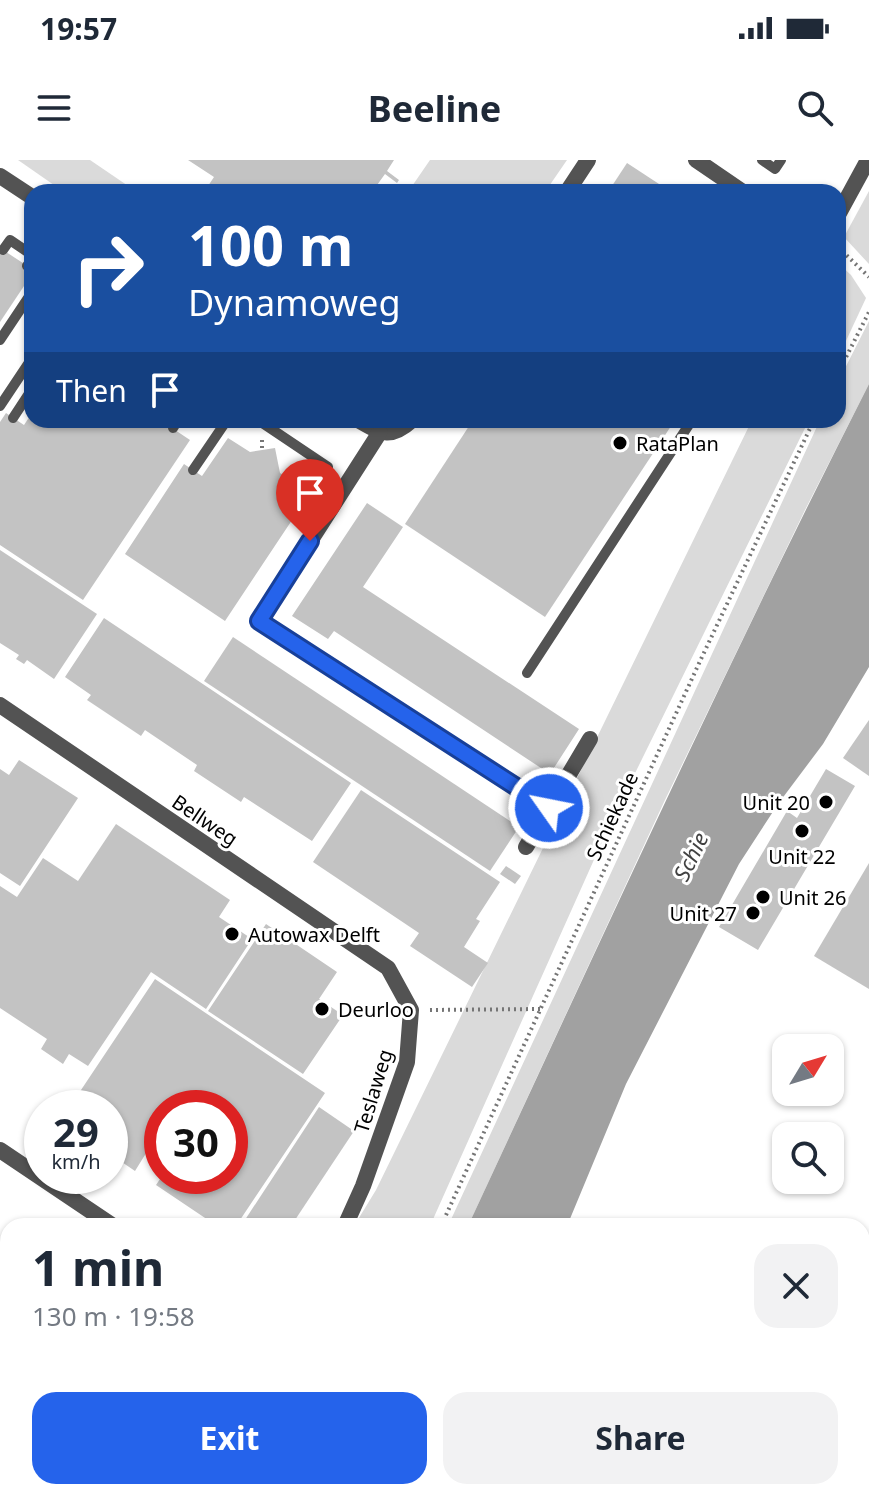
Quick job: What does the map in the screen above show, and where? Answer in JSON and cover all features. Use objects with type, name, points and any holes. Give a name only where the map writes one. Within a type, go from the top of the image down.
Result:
[{"type":"street","points":[[572,184],[588,160]]},
{"type":"street","points":[[696,160],[731,184]]},
{"type":"street","points":[[846,200],[868,160]]},
{"type":"street","points":[[0,176],[24,192]]},
{"type":"street","points":[[373,428],[390,434],[403,428]]},
{"type":"street","points":[[380,432],[259,621],[549,808]]},
{"type":"street","name":"Bellweg","points":[[0,705],[388,968],[411,1010]]},
{"type":"street","points":[[526,847],[590,739]]},
{"type":"street","name":"Teslaweg","points":[[349,1218],[407,1062],[411,1010]]},
{"type":"street","points":[[0,1150],[101,1218]]},
{"type":"lane","points":[[762,160],[775,169],[781,160]]},
{"type":"lane","points":[[3,250],[10,240],[24,255]]},
{"type":"lane","points":[[0,340],[24,304]]},
{"type":"lane","points":[[0,406],[24,370]]},
{"type":"lane","points":[[13,418],[24,401]]},
{"type":"lane","points":[[193,470],[222,428]]},
{"type":"lane","points":[[270,428],[328,467]]},
{"type":"lane","points":[[527,673],[687,428]]},
{"type":"path","points":[[846,255],[869,277]]},
{"type":"path","points":[[846,357],[869,312]]},
{"type":"path","name":"Schiekade","points":[[445,1218],[810,428]]},
{"type":"path","points":[[411,1010],[542,1009]]},
{"type":"shaded area","points":[[18,160],[90,160],[125,184],[52,184]]},
{"type":"shaded area","points":[[430,160],[567,160],[550,184],[414,184]]},
{"type":"shaded area","points":[[869,191],[869,264],[846,239],[846,233]]},
{"type":"shaded area","points":[[846,270],[866,298],[846,341]]},
{"type":"shaded area","points":[[869,321],[869,384],[664,802],[472,1218],[452,1218],[816,428],[846,428],[846,366]]},
{"type":"shaded area","points":[[748,428],[805,428],[610,824],[434,1218],[359,1218],[376,1190]]},
{"type":"water","name":"Schie","points":[[869,384],[869,667],[823,744],[778,804],[739,864],[626,1084],[570,1218],[472,1218],[615,909]]},
{"type":"building","points":[[188,160],[394,160],[387,171],[399,180],[397,183],[385,174],[378,184],[209,184],[214,177]]},
{"type":"building","points":[[627,163],[659,184],[613,184]]},
{"type":"building","points":[[0,248],[24,264],[24,286],[0,322]]},
{"type":"building","points":[[6,413],[24,428],[172,428],[190,440],[83,600],[0,545],[0,422]]},
{"type":"building","points":[[468,428],[670,428],[545,617],[405,524]]},
{"type":"building","points":[[228,438],[250,452],[275,448],[280,473],[310,493],[225,621],[125,554],[184,464],[202,476]]},
{"type":"building","points":[[367,503],[403,527],[363,587],[579,729],[550,774],[334,631],[328,639],[292,616]]},
{"type":"building","points":[[0,550],[97,614],[54,679],[27,660],[24,664],[16,659],[19,655],[0,643]]},
{"type":"building","points":[[104,618],[351,783],[312,841],[244,797],[241,802],[194,771],[197,765],[145,730],[141,736],[87,700],[91,695],[65,677]]},
{"type":"building","points":[[233,637],[519,827],[490,871],[204,681]]},
{"type":"building","points":[[869,720],[869,776],[843,758]]},
{"type":"building","points":[[19,760],[78,798],[20,886],[0,873],[0,769],[9,775]]},
{"type":"building","points":[[826,769],[855,786],[758,950],[719,927],[787,811],[797,818]]},
{"type":"building","points":[[361,790],[500,882],[476,919],[480,921],[464,947],[488,963],[472,987],[410,946],[419,933],[313,862]]},
{"type":"building","points":[[116,824],[230,900],[219,917],[252,939],[206,1009],[151,972],[88,1066],[69,1054],[63,1064],[41,1049],[47,1039],[0,1008],[0,886],[17,897],[43,858],[78,881]]},
{"type":"building","points":[[869,863],[869,989],[814,956]]},
{"type":"building","points":[[506,866],[521,876],[515,884],[500,874]]},
{"type":"building","points":[[266,924],[337,972],[319,999],[343,1015],[303,1074],[208,1011]]},
{"type":"building","points":[[155,979],[325,1093],[241,1218],[205,1218],[169,1194],[248,1194],[248,1090],[144,1090],[144,1156],[135,1171],[128,1166],[128,1090],[81,1090]]},
{"type":"building","points":[[319,1107],[354,1131],[296,1218],[246,1218]]},
{"type":"place","name":"RataPlan","points":[[620,443]]},
{"type":"place","name":"Unit 20","points":[[826,802]]},
{"type":"place","name":"Unit 22","points":[[802,831]]},
{"type":"place","name":"Unit 26","points":[[763,897]]},
{"type":"place","name":"Unit 27","points":[[753,913]]},
{"type":"place","name":"Autowax Delft","points":[[232,934]]},
{"type":"place","name":"Deurloo","points":[[322,1009]]},
{"type":"route","points":[[310,541],[259,621],[549,808]]}]
